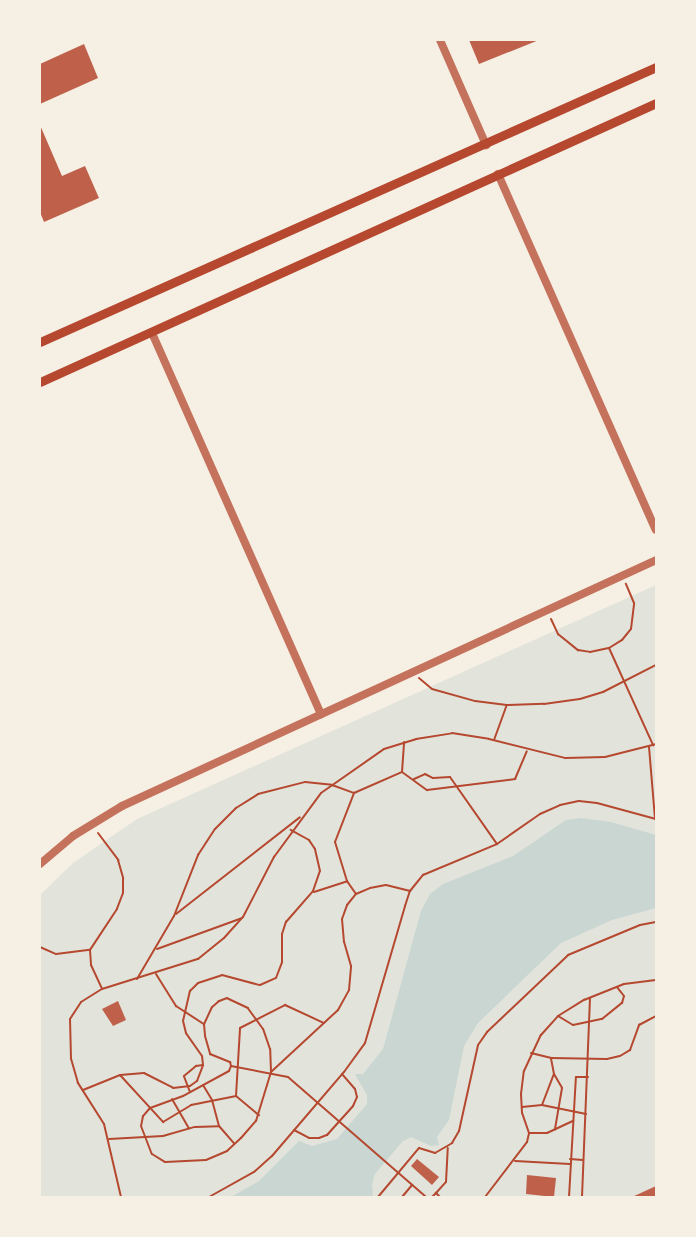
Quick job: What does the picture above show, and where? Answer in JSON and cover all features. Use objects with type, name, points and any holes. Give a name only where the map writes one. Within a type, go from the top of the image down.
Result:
[{"type":"main road","points":[[40,342],[486,145],[656,67]]},
{"type":"main road","points":[[40,382],[656,104]]},
{"type":"street","points":[[440,40],[486,145]]},
{"type":"street","points":[[498,174],[656,530]]},
{"type":"street","points":[[152,333],[321,714]]},
{"type":"street","points":[[40,864],[92,824],[122,806],[656,560]]},
{"type":"path","points":[[546,610],[558,634],[567,644],[590,652],[609,648],[622,640],[631,629],[634,615],[634,603],[622,576]]},
{"type":"path","points":[[121,1197],[104,1124],[83,1090],[71,1060],[70,1019],[81,1002],[102,989],[156,974],[198,959],[243,918],[291,830],[304,814],[332,784],[384,749],[404,742],[452,733],[494,740],[527,751],[565,758],[605,757],[655,744],[609,648]]},
{"type":"path","points":[[411,672],[432,689],[475,701],[507,705],[580,699],[626,683],[656,665]]},
{"type":"path","points":[[494,740],[507,705]]},
{"type":"path","points":[[402,772],[404,742]]},
{"type":"path","points":[[209,1197],[254,1172],[318,1103],[365,1043],[410,891],[423,875],[438,867],[497,844],[540,814],[579,801],[656,819],[649,747]]},
{"type":"path","points":[[402,772],[426,790],[515,779],[527,751]]},
{"type":"path","points":[[356,894],[347,880],[335,842],[354,793],[402,772]]},
{"type":"path","points":[[414,780],[425,774],[433,778],[450,777],[455,787],[497,844]]},
{"type":"path","points":[[138,979],[157,949],[174,916],[198,855],[215,829],[236,808],[258,794],[283,785],[305,782],[332,784],[354,793]]},
{"type":"path","points":[[174,916],[304,814]]},
{"type":"path","points":[[92,824],[118,860],[123,894],[90,950],[91,965],[102,989]]},
{"type":"path","points":[[83,1090],[120,1075],[144,1073],[163,1084],[182,1089],[197,1081],[203,1066],[202,1056],[186,1033],[183,1021],[190,991],[198,983],[222,975],[260,985],[276,978],[282,962],[282,934],[286,922],[318,882],[319,859],[309,840],[291,830]]},
{"type":"path","points":[[311,893],[347,880]]},
{"type":"path","points":[[270,1072],[290,1051],[338,1010],[350,990],[351,966],[344,942],[342,919],[347,905],[356,894],[386,885],[410,891]]},
{"type":"path","points":[[157,949],[243,918]]},
{"type":"path","points":[[378,1197],[419,1148],[435,1153],[448,1147],[459,1131],[478,1045],[488,1032],[568,955],[640,925],[656,922]]},
{"type":"path","points":[[40,947],[56,954],[90,950]]},
{"type":"path","points":[[156,974],[176,1006],[204,1024]]},
{"type":"path","points":[[485,1197],[514,1161],[529,1133],[522,1107],[524,1072],[531,1053],[541,1035],[558,1016],[590,998],[617,987],[648,979],[656,980]]},
{"type":"path","points":[[558,1016],[566,1024],[590,1023],[615,1011],[622,1003],[624,996],[617,987]]},
{"type":"path","points":[[232,1066],[190,1092],[150,1108],[143,1116],[144,1138],[152,1154],[165,1162],[183,1164],[206,1160],[235,1144],[259,1115],[270,1072],[270,1049],[248,1008],[227,998],[212,1007],[204,1024],[210,1054],[230,1062],[232,1066],[238,1068],[270,1072],[288,1077],[426,1197]]},
{"type":"path","points":[[582,1197],[590,1057],[590,998]]},
{"type":"path","points":[[236,1096],[240,1028],[285,1005],[324,1023]]},
{"type":"path","points":[[531,1053],[551,1058],[590,1057],[608,1059],[620,1056],[630,1050],[639,1024],[656,1016]]},
{"type":"path","points":[[551,1058],[554,1074],[562,1088],[555,1129]]},
{"type":"path","points":[[190,1092],[184,1076],[188,1070],[203,1066]]},
{"type":"path","points":[[294,1130],[309,1138],[319,1138],[339,1121],[358,1097],[342,1074]]},
{"type":"path","points":[[542,1105],[554,1074]]},
{"type":"path","points":[[120,1075],[163,1122],[178,1112],[212,1100],[236,1096],[259,1115]]},
{"type":"path","points":[[569,1197],[576,1077],[589,1077]]},
{"type":"path","points":[[203,1085],[212,1100],[220,1126],[235,1144]]},
{"type":"path","points":[[172,1098],[189,1129]]},
{"type":"path","points":[[522,1107],[542,1105],[574,1114],[586,1114]]},
{"type":"path","points":[[529,1133],[555,1129],[573,1121]]},
{"type":"path","points":[[109,1139],[144,1138],[189,1129],[220,1126]]},
{"type":"path","points":[[432,1197],[446,1182],[448,1147]]},
{"type":"path","points":[[570,1159],[584,1160]]},
{"type":"path","points":[[514,1161],[570,1164]]},
{"type":"path","points":[[402,1197],[412,1185]]},
{"type":"path","points":[[436,1193],[440,1197]]},
{"type":"shaded area","points":[[656,585],[656,1197],[40,1197],[40,895],[73,863],[137,819]]},
{"type":"shaded area","points":[[581,818],[611,822],[656,835],[656,908],[612,920],[561,943],[478,1023],[464,1046],[449,1120],[437,1137],[439,1145],[431,1146],[411,1137],[402,1142],[375,1174],[372,1184],[373,1197],[231,1197],[259,1181],[299,1141],[312,1146],[337,1139],[367,1104],[367,1095],[355,1074],[363,1074],[383,1049],[421,911],[430,894],[443,884],[513,856],[566,820]]},
{"type":"building","points":[[469,40],[539,40],[479,64]]},
{"type":"building","points":[[84,44],[98,78],[40,104],[40,64]]},
{"type":"building","points":[[40,125],[62,176],[85,166],[99,198],[44,222],[40,212]]},
{"type":"building","points":[[118,1001],[126,1020],[113,1026],[102,1009]]},
{"type":"building","points":[[417,1159],[439,1177],[432,1185],[411,1166]]},
{"type":"building","points":[[527,1175],[556,1178],[554,1197],[526,1194]]},
{"type":"building","points":[[656,1186],[656,1197],[632,1197]]}]
